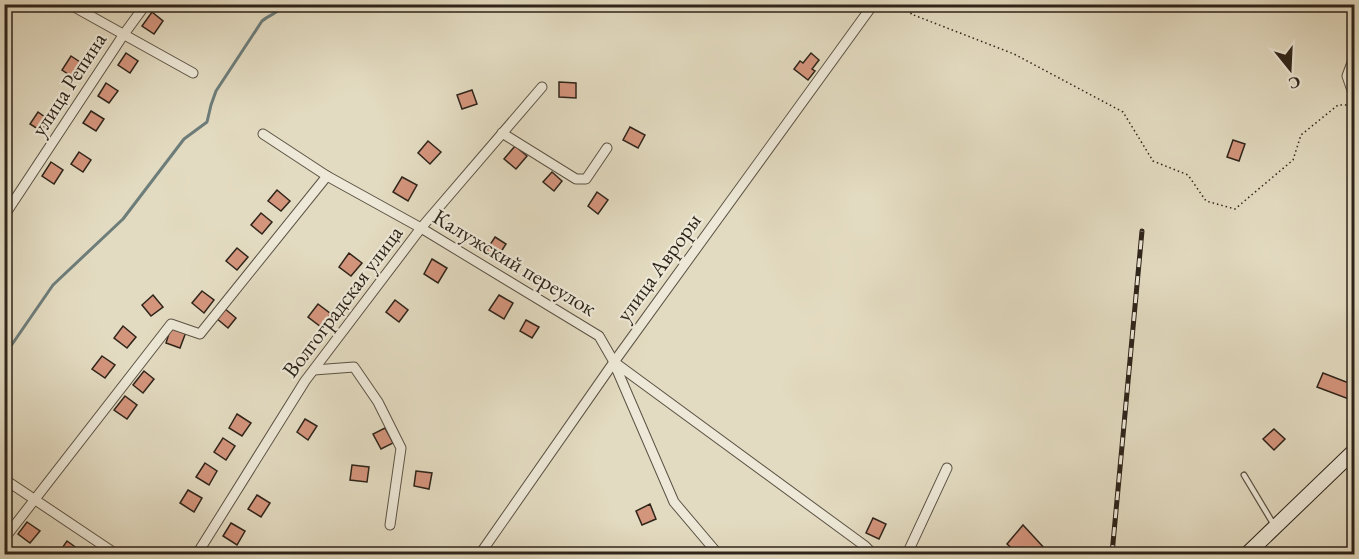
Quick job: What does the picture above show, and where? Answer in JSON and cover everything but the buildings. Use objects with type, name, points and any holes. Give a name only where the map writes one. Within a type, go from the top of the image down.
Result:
[{"type":"main road","points":[[1247,555],[1354,451]]},
{"type":"street","points":[[69,4],[193,73]]},
{"type":"street","name":"улица Репина","points":[[4,216],[146,4]]},
{"type":"street","name":"улица Авроры","points":[[480,555],[614,362],[872,6]]},
{"type":"street","points":[[1354,57],[1347,76],[1354,96]]},
{"type":"street","name":"Волгоградская улица","points":[[197,555],[305,381],[421,228],[542,87]]},
{"type":"street","points":[[502,133],[576,179],[586,179],[607,148]]},
{"type":"street","name":"Калужский переулок","points":[[263,134],[327,176],[421,228],[599,336],[614,362],[865,546],[873,555]]},
{"type":"street","points":[[4,539],[171,324],[200,334],[327,176]]},
{"type":"street","points":[[614,362],[674,502],[718,555]]},
{"type":"street","points":[[314,370],[354,367],[378,402],[401,448],[390,525]]},
{"type":"street","points":[[907,555],[947,468]]},
{"type":"street","points":[[4,479],[116,555]]},
{"type":"lane","points":[[1244,475],[1276,527]]},
{"type":"path","points":[[915,4],[911,14],[1014,54],[1123,112],[1153,161],[1188,175],[1206,201],[1235,209],[1293,160],[1301,135],[1338,105],[1354,105]]},
{"type":"waterway","points":[[4,356],[53,285],[123,219],[184,139],[207,122],[216,91],[262,21],[280,10],[285,4]]},
{"type":"railway","points":[[1112,554],[1142,231]]}]
